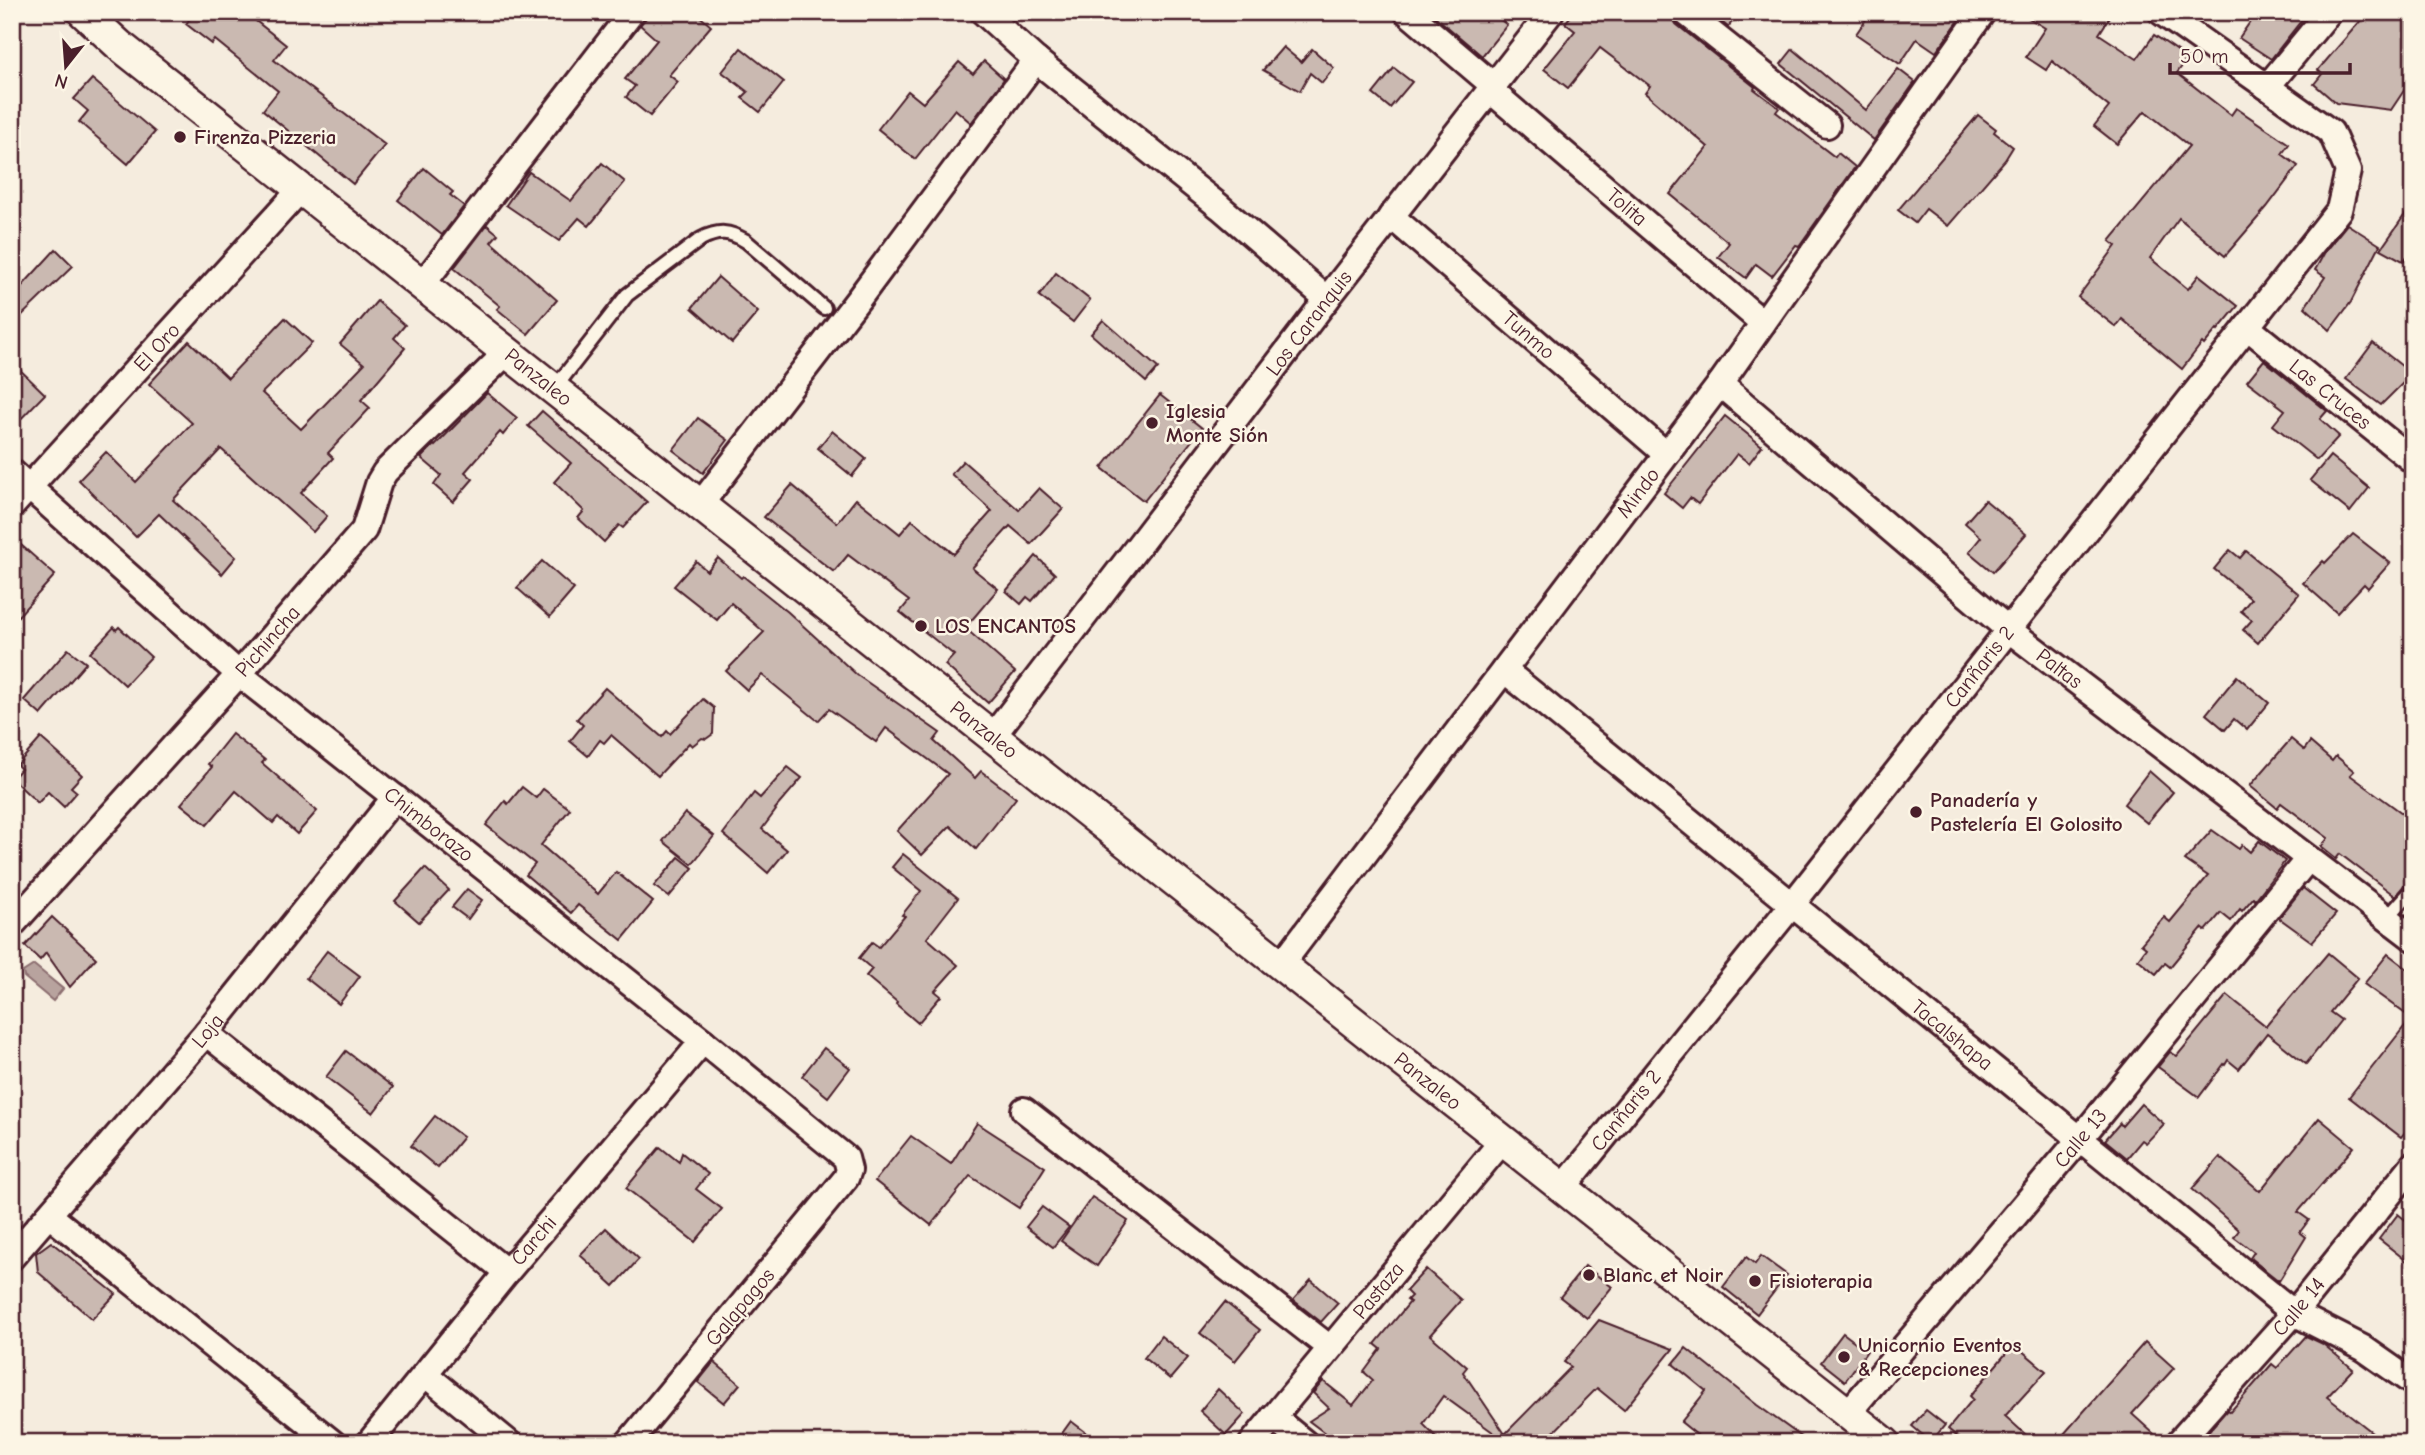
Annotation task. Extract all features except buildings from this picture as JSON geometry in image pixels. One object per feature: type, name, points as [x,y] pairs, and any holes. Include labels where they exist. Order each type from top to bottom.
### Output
[{"type":"street","name":"Panzaleo","points":[[83,12],[119,45],[1885,1443]]},
{"type":"street","points":[[422,285],[632,12]]},
{"type":"street","points":[[983,12],[1036,60],[1220,207],[1327,299]]},
{"type":"street","name":"Tolita","points":[[1407,12],[1763,323]]},
{"type":"street","name":"Los Caranquis","points":[[993,736],[1327,299],[1551,12]]},
{"type":"street","points":[[1685,12],[1827,125]]},
{"type":"street","name":"Mindo","points":[[1281,965],[1720,384],[1983,12]]},
{"type":"street","points":[[2161,12],[2267,87],[2329,12]]},
{"type":"street","points":[[700,505],[860,298],[1036,60]]},
{"type":"street","name":"Canñaris 2","points":[[1563,1188],[1791,906],[2339,210],[2348,171],[2331,132],[2267,87]]},
{"type":"street","name":"El Oro","points":[[12,506],[21,480],[302,189]]},
{"type":"street","name":"Tunmo","points":[[1391,216],[1666,454]]},
{"type":"street","name":"Las Cruces","points":[[2247,327],[2413,461]]},
{"type":"street","name":"Pichincha","points":[[12,925],[240,674],[364,530],[379,482],[385,472],[507,352]]},
{"type":"street","name":"Paltas","points":[[1720,384],[2009,630],[2413,938]]},
{"type":"street","name":"Chimborazo","points":[[21,480],[240,674],[844,1155],[849,1170]]},
{"type":"street","name":"Tacalshapa","points":[[1504,670],[2294,1313],[2363,1348],[2413,1382]]},
{"type":"street","name":"Loja","points":[[12,1257],[206,1033],[395,797]]},
{"type":"street","name":"Calle 13","points":[[1848,1413],[2079,1140],[2308,859]]},
{"type":"street","points":[[206,1033],[507,1272]]},
{"type":"street","name":"Carchi","points":[[369,1443],[507,1272],[703,1041]]},
{"type":"street","points":[[1024,1110],[1330,1348]]},
{"type":"street","name":"Pastaza","points":[[1252,1443],[1503,1140]]},
{"type":"street","name":"Calle 14","points":[[2178,1443],[2294,1313],[2413,1165]]},
{"type":"street","name":"Galapagos","points":[[628,1443],[841,1185],[849,1170]]},
{"type":"street","points":[[49,1215],[332,1443]]},
{"type":"street","points":[[426,1375],[509,1443]]},
{"type":"street","points":[[1273,1417],[1305,1443]]},
{"type":"lane","points":[[554,389],[627,295],[714,232],[735,235],[747,241],[824,308]]},
{"type":"lane","points":[[2387,918],[2413,889]]},
{"type":"shaded area","points":[[34,965],[63,989],[53,1001],[24,977],[23,972]]},
{"type":"place","name":"Firenza Pizzeria","points":[[180,137]]},
{"type":"place","name":"Iglesia Monte Sión","points":[[1152,423]]},
{"type":"place","name":"LOS ENCANTOS","points":[[921,626]]},
{"type":"place","name":"Panadería y Pastelería El Golosito","points":[[1916,812]]},
{"type":"place","name":"Blanc et Noir","points":[[1589,1275]]},
{"type":"place","name":"Fisioterapia","points":[[1755,1281]]},
{"type":"place","name":"Unicornio Eventos & Recepciones","points":[[1844,1357]]}]
